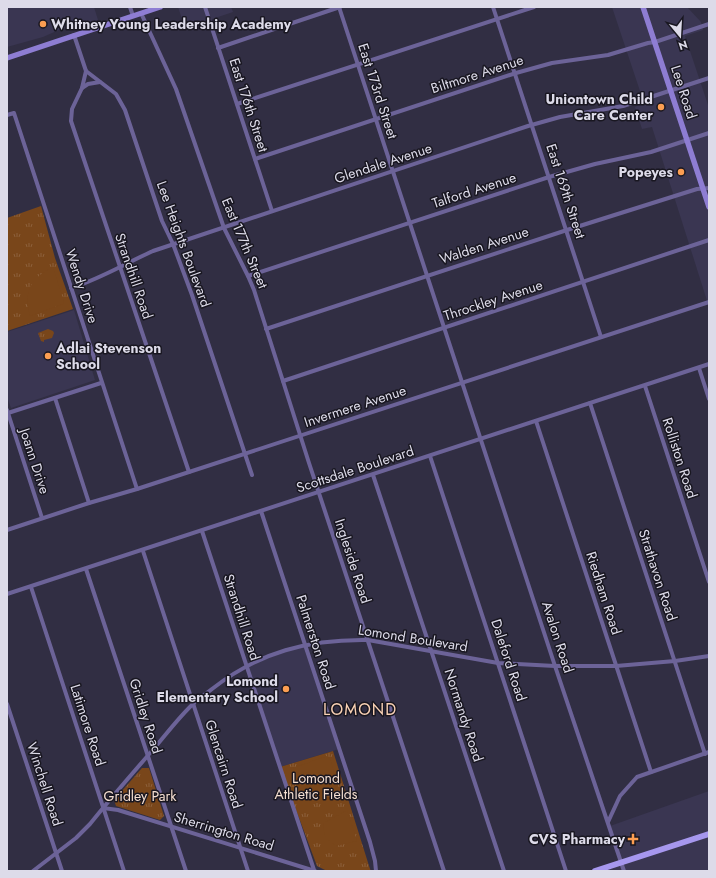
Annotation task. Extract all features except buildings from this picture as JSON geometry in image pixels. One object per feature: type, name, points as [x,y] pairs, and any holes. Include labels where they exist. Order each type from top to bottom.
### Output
[{"type":"main road","points":[[7,58],[160,7]]},
{"type":"main road","name":"Lee Road","points":[[643,7],[687,140],[706,188],[709,207]]},
{"type":"main road","points":[[595,871],[709,834]]},
{"type":"street","points":[[130,7],[133,16]]},
{"type":"street","name":"East 176th Street","points":[[205,7],[272,211]]},
{"type":"street","points":[[218,48],[339,7]]},
{"type":"street","name":"East 173rd Street","points":[[339,7],[472,409]]},
{"type":"street","name":"East 169th Street","points":[[493,7],[602,337]]},
{"type":"street","points":[[237,104],[534,7]]},
{"type":"street","name":"East 177th Street","points":[[141,13],[176,89],[224,228],[248,276],[309,463]]},
{"type":"street","name":"Biltmore Avenue","points":[[255,159],[516,73],[552,63],[608,55],[655,42],[709,24]]},
{"type":"street","points":[[74,35],[86,71]]},
{"type":"street","name":"Lee Heights Boulevard","points":[[86,71],[116,94],[126,110],[162,221],[173,244],[190,289],[252,475]]},
{"type":"street","name":"Strandhill Road","points":[[86,71],[82,88],[72,109],[71,121],[189,472]]},
{"type":"street","name":"Glendale Avenue","points":[[71,288],[90,282],[153,251],[532,125],[566,115],[623,106],[709,78]]},
{"type":"street","points":[[82,88],[88,84],[100,82]]},
{"type":"street","name":"Wendy Drive","points":[[7,115],[14,113],[101,383],[137,489]]},
{"type":"street","name":"Talford Avenue","points":[[248,276],[549,177],[595,164],[644,154],[709,133]]},
{"type":"street","name":"Walden Avenue","points":[[266,329],[567,230],[706,188]]},
{"type":"street","name":"Throckley Avenue","points":[[283,382],[709,240]]},
{"type":"street","name":"Invermere Avenue","points":[[7,530],[709,302]]},
{"type":"street","name":"Scottsdale Boulevard","points":[[7,594],[143,551],[709,364]]},
{"type":"street","points":[[699,368],[709,399]]},
{"type":"street","points":[[8,412],[101,383]]},
{"type":"street","name":"Rolliston Road","points":[[645,386],[709,582]]},
{"type":"street","points":[[55,398],[89,503]]},
{"type":"street","name":"Strathavon Road","points":[[590,403],[707,753]]},
{"type":"street","name":"Avalon Road","points":[[472,409],[555,666],[624,871]]},
{"type":"street","name":"Joann Drive","points":[[8,412],[42,518]]},
{"type":"street","name":"Riedham Road","points":[[536,422],[651,772]]},
{"type":"street","name":"Daleford Road","points":[[430,456],[566,871]]},
{"type":"street","name":"Ingleside Road","points":[[309,463],[444,871]]},
{"type":"street","name":"Normandy Road","points":[[374,475],[504,871]]},
{"type":"street","name":"Palmerston Road","points":[[262,511],[370,842],[376,871]]},
{"type":"street","name":"Strandhill Road","points":[[202,531],[314,871]]},
{"type":"street","name":"Glencairn Road","points":[[143,551],[248,871]]},
{"type":"street","name":"Gridley Road","points":[[86,569],[186,871]]},
{"type":"street","name":"Latimore Road","points":[[31,586],[124,871]]},
{"type":"street","name":"Lomond Boulevard","points":[[33,871],[81,833],[193,704],[220,682],[246,666],[277,652],[336,640],[368,640],[498,663],[555,666],[616,666],[675,661],[709,656]]},
{"type":"street","name":"Winchell Road","points":[[7,704],[62,871]]},
{"type":"street","points":[[608,822],[620,796],[637,777],[707,753]]},
{"type":"street","name":"Sherrington Road","points":[[103,808],[118,810],[314,871]]},
{"type":"shaded area","name":"Whitney Young Leadership Academy","points":[[7,7],[94,7],[98,20],[61,29],[43,37],[7,47]]},
{"type":"shaded area","points":[[178,7],[231,7],[233,12],[185,28]]},
{"type":"shaded area","points":[[612,7],[687,7],[701,22],[703,30],[685,36],[709,108],[709,307],[652,127],[642,129],[635,107],[644,103]]},
{"type":"shaded area","name":"Adlai Stevenson School","points":[[74,310],[95,380],[11,408],[7,397],[7,332]]},
{"type":"shaded area","points":[[306,645],[339,749],[280,767],[247,666]]},
{"type":"shaded area","points":[[709,791],[709,871],[600,871],[622,863],[610,826]]},
{"type":"green space","points":[[41,206],[55,258],[73,309],[7,331],[7,218]]},
{"type":"green space","points":[[53,267],[64,302],[63,304],[30,316],[28,307],[28,292],[34,281],[39,276]]},
{"type":"green space","points":[[48,329],[54,333],[52,338],[44,340],[44,342],[41,341],[38,333]]},
{"type":"green space","name":"Lomond Athletic Fields","points":[[333,751],[371,871],[327,871],[317,866],[280,767]]},
{"type":"green space","points":[[327,756],[330,758],[338,786],[305,797],[296,781],[293,768]]},
{"type":"green space","name":"Gridley Park","points":[[142,768],[149,768],[164,816],[160,820],[116,806],[114,800]]},
{"type":"green space","points":[[347,810],[357,841],[336,846],[329,841],[326,836],[324,831],[324,823]]},
{"type":"place","name":"Whitney Young Leadership Academy","points":[[43,24]]},
{"type":"place","name":"Uniontown Child Care Center","points":[[661,107]]},
{"type":"place","name":"Popeyes","points":[[681,172]]},
{"type":"place","name":"Adlai Stevenson School","points":[[48,356]]},
{"type":"place","name":"Lomond Elementary School","points":[[286,689]]},
{"type":"place","name":"CVS Pharmacy","points":[[633,839]]},
{"type":"district","name":"LOMOND","points":[[360,709]]}]
